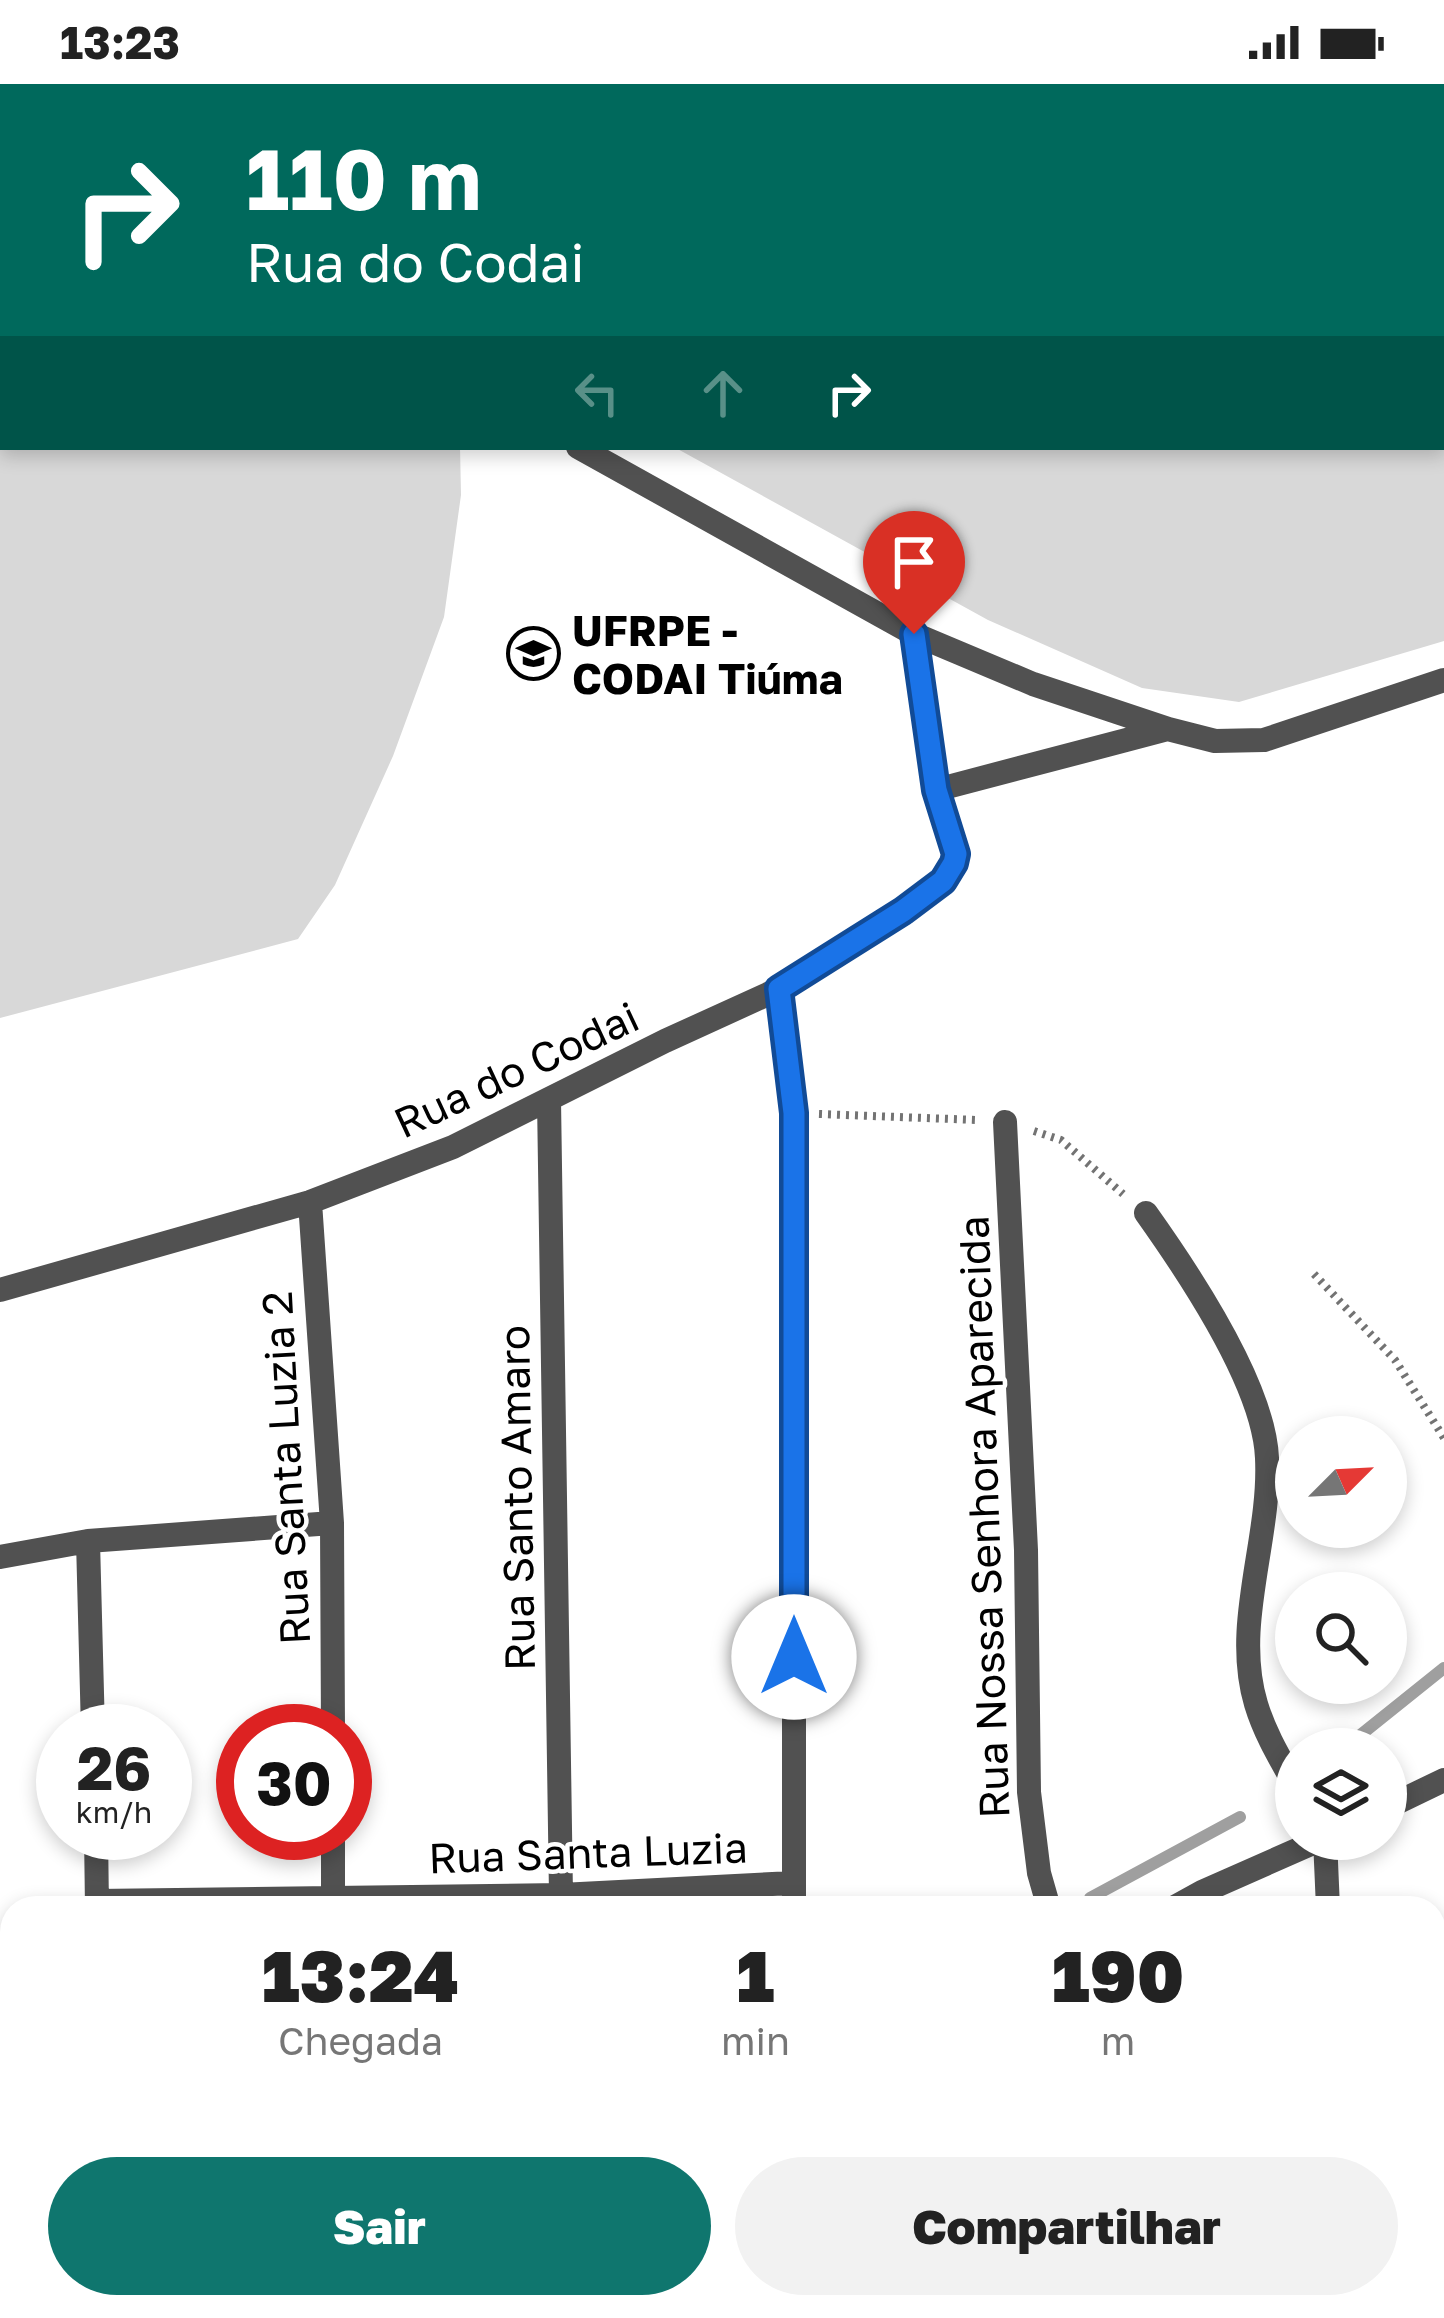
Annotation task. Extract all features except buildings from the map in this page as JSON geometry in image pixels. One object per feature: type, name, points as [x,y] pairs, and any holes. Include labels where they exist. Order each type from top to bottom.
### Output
[{"type":"street","points":[[583,450],[914,634],[1033,684],[1215,742],[1264,740],[1444,680]]},
{"type":"street","name":"Rua do Codai","points":[[0,1290],[310,1202],[453,1147],[779,989],[903,911],[949,873],[956,854],[936,790],[914,634]]},
{"type":"street","points":[[936,790],[1168,729]]},
{"type":"street","points":[[779,989],[794,1113],[794,1896]]},
{"type":"street","name":"Rua Santo Amaro","points":[[549,1100],[560,1895]]},
{"type":"street","name":"Rua Nossa Senhora Aparecida","points":[[1005,1122],[1026,1550],[1029,1792],[1046,1896]]},
{"type":"street","name":"Rua Santa Luzia 2","points":[[310,1202],[332,1522],[333,1704]]},
{"type":"street","points":[[1145,1214],[1179,1259],[1259,1411],[1268,1456],[1264,1533],[1248,1631],[1255,1701],[1275,1749]]},
{"type":"street","points":[[0,1557],[88,1541],[332,1522]]},
{"type":"street","points":[[88,1541],[92,1704]]},
{"type":"street","points":[[1407,1798],[1444,1780]]},
{"type":"street","points":[[96,1860],[97,1896]]},
{"type":"street","points":[[333,1860],[333,1896]]},
{"type":"street","points":[[1195,1896],[1275,1860]]},
{"type":"street","points":[[1325,1860],[1327,1896]]},
{"type":"street","name":"Rua Santa Luzia","points":[[515,1896],[794,1896]]},
{"type":"path","points":[[1314,1274],[1395,1360],[1444,1438]]},
{"type":"shaded area","points":[[0,450],[460,450],[461,495],[444,617],[393,756],[335,885],[298,939],[0,1018]]},
{"type":"shaded area","points":[[679,450],[1444,450],[1444,641],[1239,702],[1142,688],[988,620]]},
{"type":"waterway","points":[[1369,1728],[1444,1668]]},
{"type":"waterway","points":[[1094,1896],[1240,1817]]},
{"type":"place","name":"UFRPE - CODAI Tiúma","points":[[533,654]]},
{"type":"route","points":[[794,1657],[794,1113],[779,989],[903,911],[943,881],[954,863],[956,854],[936,790],[914,634]]}]
